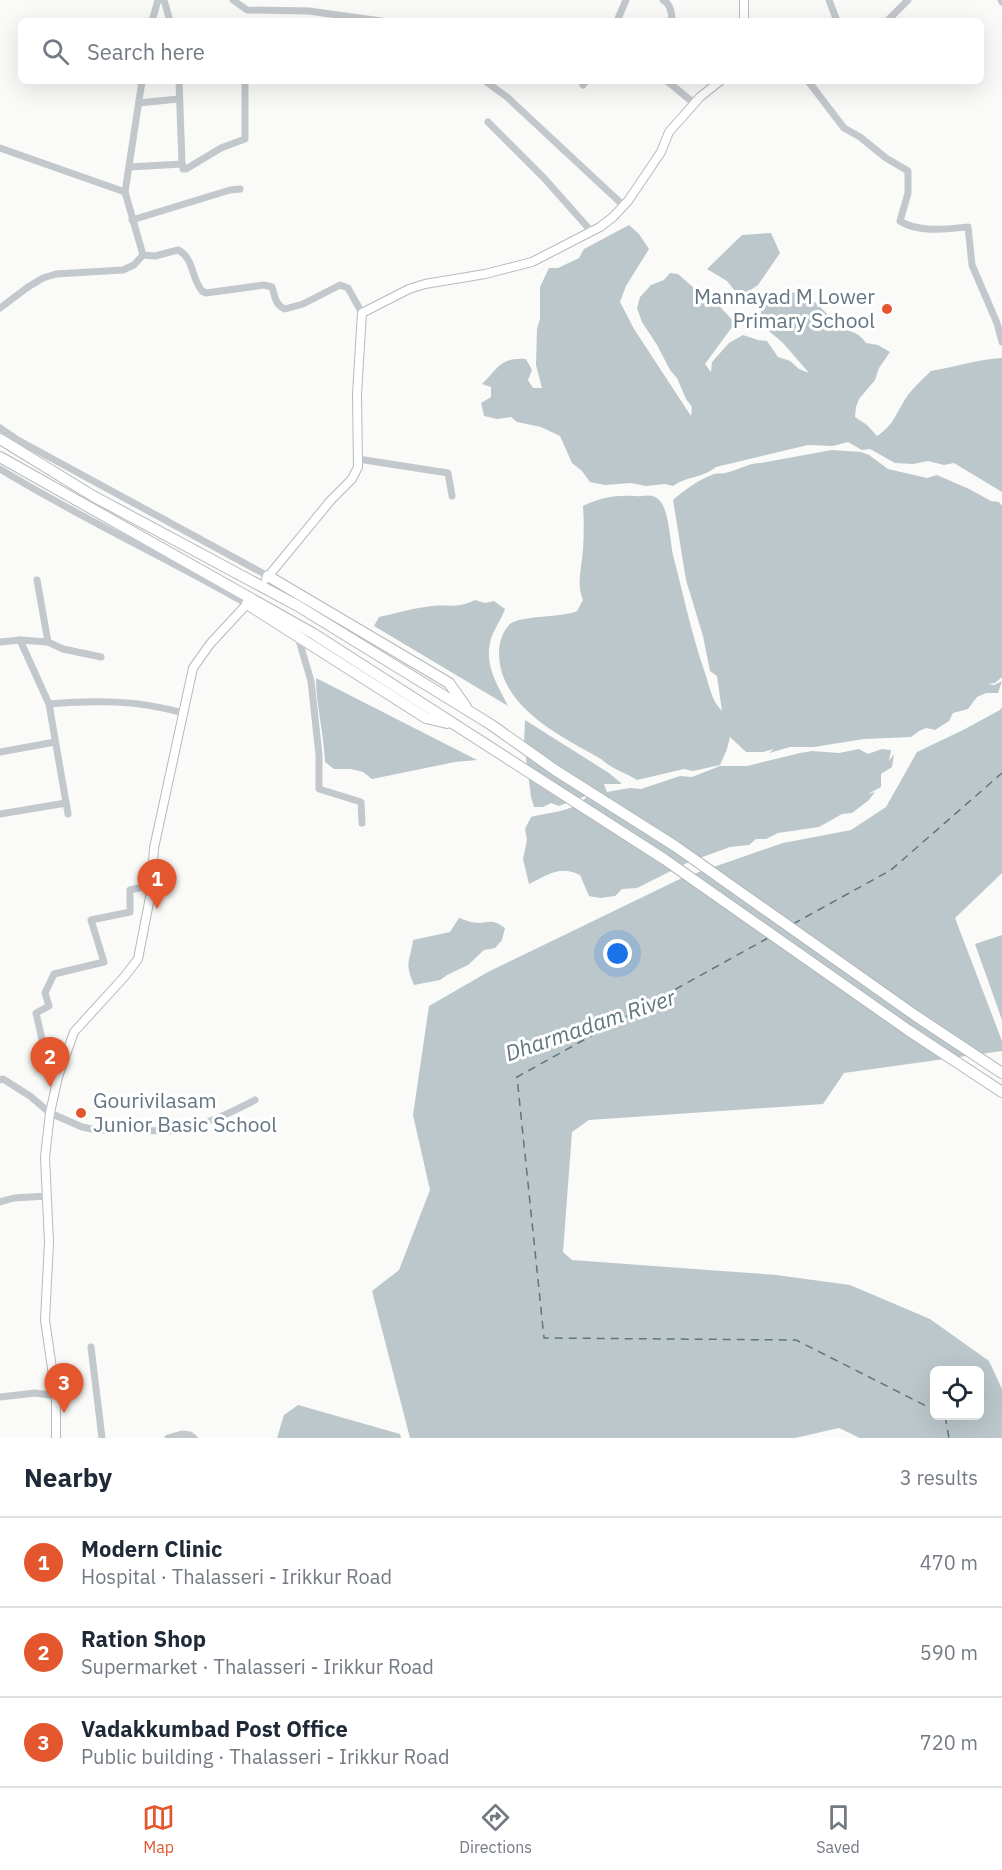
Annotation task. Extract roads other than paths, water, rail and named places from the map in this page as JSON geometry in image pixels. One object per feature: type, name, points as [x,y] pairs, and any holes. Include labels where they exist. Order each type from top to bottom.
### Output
[{"type":"highway","points":[[0,439],[93,495],[298,606],[490,724],[555,770],[675,846],[916,1016],[1002,1072]]},
{"type":"highway","points":[[0,457],[287,618],[456,725],[664,859],[908,1030],[1002,1092]]},
{"type":"highway","points":[[267,578],[449,682],[468,711]]},
{"type":"highway","points":[[247,604],[426,718],[456,725]]},
{"type":"main road","points":[[744,0],[744,18]]},
{"type":"main road","points":[[267,578],[331,500],[352,479],[358,467],[358,384],[363,334],[362,313],[409,289],[425,284],[485,274],[532,262],[614,217],[661,152],[669,132],[694,104],[717,84]]},
{"type":"main road","points":[[56,1438],[56,1396],[45,1320],[49,1242],[45,1157],[50,1113],[58,1077],[74,1032],[126,976],[138,959],[151,885],[153,848],[193,668],[210,644],[247,604]]},
{"type":"street","points":[[153,18],[158,0]]},
{"type":"street","points":[[164,0],[169,18]]},
{"type":"street","points":[[233,0],[246,10],[309,11],[359,18]]},
{"type":"street","points":[[618,18],[626,0]]},
{"type":"street","points":[[663,0],[667,2],[672,18]]},
{"type":"street","points":[[829,0],[836,18]]},
{"type":"street","points":[[890,18],[908,0]]},
{"type":"street","points":[[142,84],[125,192],[143,255]]},
{"type":"street","points":[[179,84],[183,169],[221,148],[245,139],[245,84]]},
{"type":"street","points":[[489,84],[507,97],[624,206]]},
{"type":"street","points":[[671,84],[694,104]]},
{"type":"street","points":[[810,84],[844,128],[908,171],[908,193],[900,221],[916,227],[934,229],[968,227],[972,265],[997,323],[1002,342]]},
{"type":"street","points":[[139,103],[178,99]]},
{"type":"street","points":[[488,122],[544,178],[591,231]]},
{"type":"street","points":[[0,141],[0,150],[125,192]]},
{"type":"street","points":[[130,167],[182,164]]},
{"type":"street","points":[[132,220],[240,189]]},
{"type":"street","points":[[143,255],[155,256],[178,250],[188,259],[202,291],[206,293],[264,285],[272,287],[279,307],[285,309],[303,304],[340,285],[348,288],[362,313]]},
{"type":"street","points":[[0,308],[43,278],[56,274],[123,270],[134,265],[143,255]]},
{"type":"street","points":[[0,428],[267,578]]},
{"type":"street","points":[[358,459],[448,473],[452,496]]},
{"type":"street","points":[[0,469],[127,541],[194,574],[247,604]]},
{"type":"street","points":[[38,580],[48,642]]},
{"type":"street","points":[[298,638],[311,681],[319,755],[319,789],[361,802],[362,823]]},
{"type":"street","points":[[20,640],[49,704],[68,814]]},
{"type":"street","points":[[0,642],[20,640],[48,642],[63,649],[101,657]]},
{"type":"street","points":[[49,704],[110,700],[164,707],[183,713]]},
{"type":"street","points":[[0,752],[55,742]]},
{"type":"street","points":[[0,814],[66,803]]},
{"type":"street","points":[[58,1077],[42,1039],[36,1013],[50,1006],[45,993],[54,974],[104,962],[91,920],[130,912],[130,890],[151,885]]},
{"type":"street","points":[[1,1077],[30,1096],[50,1113],[82,1127],[96,1130],[177,1131],[224,1115],[255,1100]]},
{"type":"street","points":[[0,1202],[14,1198],[48,1196]]},
{"type":"street","points":[[91,1347],[102,1438]]},
{"type":"street","points":[[0,1397],[35,1393],[56,1396]]},
{"type":"street","points":[[168,1438],[182,1434],[194,1438]]},
{"type":"water","points":[[629,225],[639,234],[649,249],[626,286],[620,302],[634,329],[691,416],[692,407],[677,378],[642,322],[637,308],[640,297],[651,285],[664,280],[670,273],[678,274],[702,295],[713,299],[735,323],[705,364],[711,372],[712,362],[729,343],[743,335],[767,341],[778,357],[790,361],[799,369],[809,373],[783,343],[763,326],[761,312],[771,299],[798,291],[816,303],[841,329],[855,333],[866,343],[878,345],[890,352],[879,368],[875,380],[859,399],[856,407],[855,417],[877,436],[889,425],[909,394],[931,371],[975,361],[1002,358],[1002,492],[954,463],[944,465],[928,461],[913,464],[895,463],[870,449],[862,450],[848,442],[833,446],[808,445],[716,467],[673,486],[665,484],[646,486],[631,483],[605,485],[590,482],[572,463],[560,436],[541,427],[517,422],[511,417],[497,419],[484,416],[481,403],[491,397],[491,387],[482,384],[505,362],[526,359],[532,370],[528,380],[533,388],[542,388],[536,365],[537,329],[540,319],[540,287],[549,268],[558,268],[579,258],[584,249]]},
{"type":"water","points":[[771,233],[780,253],[758,285],[740,297],[727,281],[707,269],[742,235]]},
{"type":"water","points":[[832,450],[861,452],[888,469],[927,478],[937,475],[991,501],[999,502],[1002,506],[1002,677],[995,683],[988,684],[994,685],[1002,681],[998,693],[986,693],[977,697],[968,709],[953,713],[949,721],[935,730],[926,728],[911,737],[864,739],[814,747],[790,747],[769,753],[774,749],[763,752],[746,752],[730,737],[720,765],[693,771],[684,769],[637,780],[551,730],[535,718],[510,690],[502,673],[499,650],[502,638],[510,624],[515,621],[577,611],[583,600],[580,581],[584,527],[583,506],[609,497],[650,496],[658,499],[665,509],[673,555],[695,641],[711,692],[722,711],[717,676],[710,671],[703,636],[686,580],[673,500],[692,485],[714,474],[727,473],[752,464]]},
{"type":"water","points":[[475,600],[485,603],[494,601],[505,609],[490,643],[489,660],[493,676],[508,706],[374,626],[379,617],[412,609],[458,605]]},
{"type":"water","points":[[316,678],[477,760],[455,762],[372,779],[363,772],[334,769],[325,762]]},
{"type":"water","name":"Dharmadam River","points":[[1002,707],[1002,873],[955,918],[1002,1041],[1002,1051],[844,1073],[823,1104],[589,1120],[572,1132],[563,1252],[572,1260],[776,1275],[850,1285],[930,1319],[989,1361],[1002,1389],[1002,1438],[860,1438],[839,1428],[795,1438],[410,1438],[372,1291],[399,1270],[430,1190],[413,1115],[429,1006],[488,972],[682,878],[783,843],[851,830],[886,807],[917,752],[963,730]]},
{"type":"water","points":[[525,720],[609,773],[622,784],[604,784],[607,792],[630,788],[641,789],[680,776],[692,777],[720,766],[747,766],[812,751],[839,753],[859,749],[868,754],[882,749],[891,750],[889,761],[894,754],[892,767],[881,774],[881,787],[868,794],[875,792],[869,800],[852,813],[842,814],[819,827],[778,833],[766,839],[756,839],[749,845],[730,847],[689,862],[637,888],[622,889],[615,896],[600,898],[589,896],[580,875],[573,872],[554,872],[529,884],[523,859],[527,840],[525,829],[531,817],[570,808],[583,801],[588,795],[559,806],[551,803],[543,807],[534,807],[524,743]]},
{"type":"water","points":[[459,918],[476,923],[497,923],[505,928],[502,940],[495,948],[484,950],[468,965],[440,980],[414,985],[408,966],[413,940],[450,932]]},
{"type":"water","points":[[1002,935],[1002,1020],[975,944]]},
{"type":"water","points":[[298,1405],[400,1434],[401,1438],[277,1438],[284,1415]]},
{"type":"place","name":"Mannayad M Lower Primary School","points":[[887,309]]},
{"type":"place","name":"Modern Clinic","points":[[157,909]]},
{"type":"place","name":"Ration Shop","points":[[50,1087]]},
{"type":"place","name":"Gourivilasam Junior Basic School","points":[[81,1113]]},
{"type":"place","name":"Vadakkumbad Post Office","points":[[64,1413]]}]
